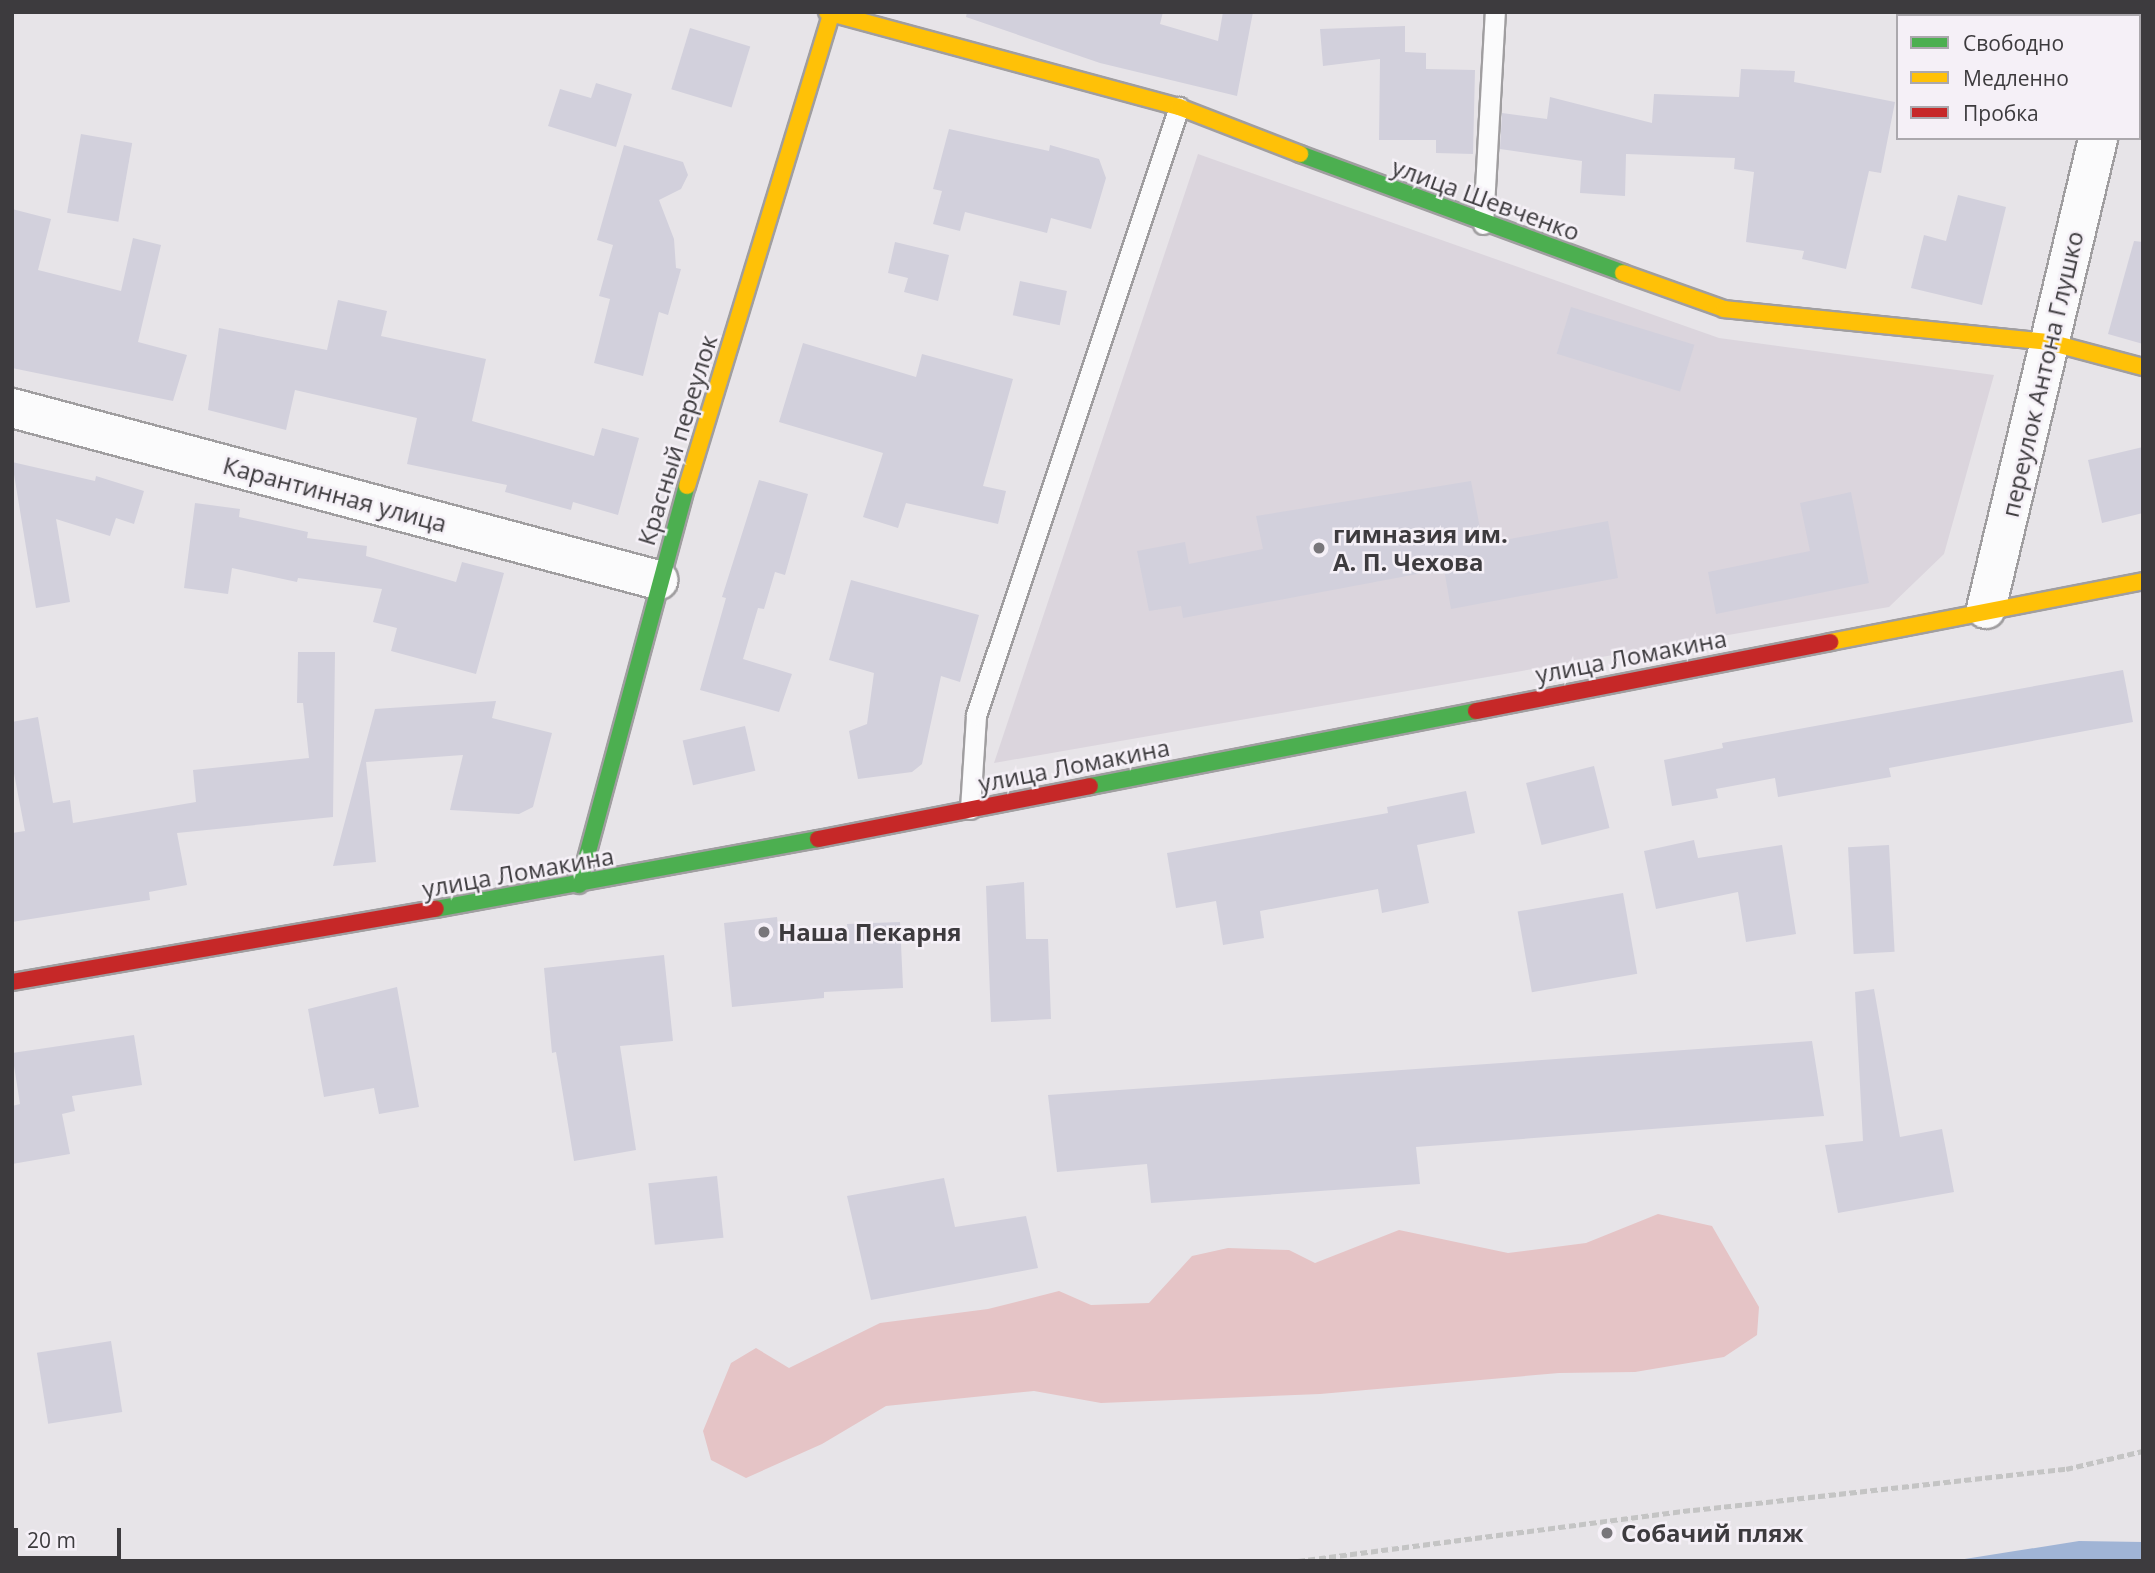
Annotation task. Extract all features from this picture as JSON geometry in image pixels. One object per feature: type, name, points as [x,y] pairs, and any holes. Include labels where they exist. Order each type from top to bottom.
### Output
[{"type":"street","name":"улица Шевченко","points":[[830,13],[1179,107],[1483,224],[1724,309],[2049,342],[2143,367]]},
{"type":"street","name":"Красный переулок","points":[[579,886],[658,580],[830,13]]},
{"type":"street","name":"переулок Антона Глушко","points":[[1986,609],[2098,140]]},
{"type":"street","name":"Карантинная улица","points":[[12,408],[658,580]]},
{"type":"street","name":"улица Ломакина","points":[[12,982],[579,886],[2143,580]]},
{"type":"lane","points":[[1483,224],[1495,12]]},
{"type":"lane","points":[[970,808],[976,715],[1179,107]]},
{"type":"path","points":[[1298,1561],[1693,1510],[2066,1469],[2143,1451]]},
{"type":"shaded area","points":[[1198,154],[1719,338],[1994,375],[1944,554],[1889,607],[994,763]]},
{"type":"shaded area","points":[[1658,1214],[1712,1226],[1759,1307],[1757,1335],[1724,1357],[1635,1372],[1559,1373],[1320,1394],[1101,1403],[1034,1391],[886,1406],[822,1444],[746,1478],[711,1460],[703,1431],[731,1363],[756,1348],[789,1368],[880,1323],[988,1309],[1059,1291],[1091,1305],[1149,1303],[1192,1256],[1228,1248],[1289,1250],[1315,1263],[1399,1230],[1508,1253],[1586,1243]]},
{"type":"water","points":[[2079,1541],[2143,1542],[2143,1561],[1952,1561]]},
{"type":"building","points":[[967,12],[1163,12],[1160,24],[1218,41],[1223,12],[1253,12],[1237,96],[1100,63],[966,17]]},
{"type":"building","points":[[1405,26],[1405,52],[1426,53],[1426,69],[1475,70],[1473,154],[1436,153],[1436,140],[1379,140],[1380,59],[1323,66],[1320,29]]},
{"type":"building","points":[[690,28],[750,46],[732,108],[671,89]]},
{"type":"building","points":[[1741,69],[1795,71],[1794,82],[1895,102],[1881,173],[1869,171],[1846,269],[1802,259],[1804,251],[1746,242],[1754,172],[1734,169],[1735,158],[1626,154],[1625,196],[1580,193],[1582,161],[1500,149],[1502,113],[1547,119],[1550,97],[1652,123],[1654,94],[1739,97]]},
{"type":"building","points":[[596,83],[632,94],[616,147],[548,126],[560,89],[591,98]]},
{"type":"building","points":[[949,129],[1049,151],[1050,145],[1099,159],[1106,178],[1091,229],[1051,218],[1047,233],[965,212],[960,231],[933,224],[942,191],[933,189]]},
{"type":"building","points":[[81,134],[132,143],[118,222],[67,213]]},
{"type":"building","points":[[624,145],[683,162],[688,175],[681,189],[659,200],[674,239],[676,268],[681,269],[668,315],[659,312],[643,376],[594,363],[610,299],[599,296],[613,245],[597,240]]},
{"type":"building","points":[[1958,195],[2006,207],[1982,305],[1911,288],[1924,235],[1946,241]]},
{"type":"building","points":[[12,209],[51,219],[38,270],[121,291],[133,238],[161,245],[138,342],[187,355],[173,401],[12,368]]},
{"type":"building","points":[[2134,241],[2143,242],[2143,344],[2108,334]]},
{"type":"building","points":[[895,242],[949,255],[938,301],[904,292],[908,278],[888,273]]},
{"type":"building","points":[[1020,281],[1067,291],[1060,325],[1013,315]]},
{"type":"building","points":[[338,300],[387,311],[381,336],[486,359],[472,421],[594,456],[602,428],[639,438],[618,515],[573,502],[571,510],[505,492],[507,485],[407,464],[417,418],[295,390],[286,430],[208,410],[219,328],[327,350]]},
{"type":"building","points":[[1571,307],[1694,345],[1680,392],[1557,354]]},
{"type":"building","points":[[803,343],[916,377],[922,354],[1013,379],[983,486],[1006,491],[998,524],[906,503],[898,528],[863,517],[883,453],[779,422]]},
{"type":"building","points":[[2143,447],[2143,513],[2102,523],[2088,460]]},
{"type":"building","points":[[12,462],[95,481],[96,476],[144,491],[134,524],[116,518],[110,536],[56,519],[70,602],[36,608]]},
{"type":"building","points":[[759,480],[808,494],[785,575],[775,572],[764,609],[758,608],[743,659],[792,674],[779,712],[700,690],[726,598],[722,597]]},
{"type":"building","points":[[1471,481],[1483,544],[1608,521],[1618,578],[1451,609],[1444,569],[1183,618],[1181,606],[1149,611],[1137,551],[1185,542],[1189,564],[1263,549],[1256,516]]},
{"type":"building","points":[[1851,492],[1869,583],[1716,614],[1708,572],[1810,551],[1800,503]]},
{"type":"building","points":[[195,503],[240,509],[239,517],[308,532],[307,538],[367,546],[366,556],[456,582],[462,562],[504,573],[476,674],[391,651],[397,628],[373,622],[382,589],[298,578],[297,582],[232,568],[228,594],[184,588]]},
{"type":"building","points":[[851,580],[979,615],[960,682],[941,676],[922,764],[912,772],[858,779],[849,731],[867,724],[874,673],[829,660]]},
{"type":"building","points":[[298,652],[335,652],[333,817],[177,833],[187,885],[149,892],[150,900],[12,922],[12,833],[25,831],[12,763],[12,722],[38,717],[53,803],[70,800],[73,823],[196,802],[193,770],[309,758],[303,703],[297,703]]},
{"type":"building","points":[[2123,670],[2133,722],[1889,768],[1891,777],[1778,797],[1775,778],[1716,789],[1718,798],[1672,806],[1664,760],[1723,748],[1722,743]]},
{"type":"building","points":[[496,701],[492,718],[552,733],[533,807],[519,814],[450,810],[463,755],[366,762],[376,862],[333,866],[375,709]]},
{"type":"building","points":[[745,726],[755,771],[693,785],[683,740]]},
{"type":"building","points":[[1594,766],[1609,828],[1542,845],[1526,783]]},
{"type":"building","points":[[1466,791],[1475,833],[1417,845],[1429,903],[1382,913],[1378,889],[1260,911],[1264,938],[1223,945],[1216,901],[1176,908],[1167,853],[1388,813],[1387,807]]},
{"type":"building","points":[[1694,840],[1698,858],[1782,845],[1796,934],[1746,942],[1738,892],[1656,909],[1644,851]]},
{"type":"building","points":[[1889,845],[1895,952],[1854,954],[1848,847]]},
{"type":"building","points":[[1024,882],[1026,939],[1048,939],[1051,1019],[991,1022],[986,886]]},
{"type":"building","points":[[1623,893],[1637,974],[1532,992],[1518,912]]},
{"type":"building","points":[[777,917],[779,934],[848,931],[847,924],[900,922],[903,988],[824,992],[824,998],[732,1007],[724,923]]},
{"type":"building","points":[[664,955],[673,1041],[620,1046],[636,1150],[574,1161],[556,1052],[552,1053],[544,968]]},
{"type":"building","points":[[397,987],[419,1107],[379,1114],[374,1088],[324,1097],[308,1009]]},
{"type":"building","points":[[1874,989],[1900,1137],[1942,1129],[1954,1192],[1838,1213],[1825,1145],[1863,1141],[1855,992]]},
{"type":"building","points":[[134,1035],[142,1085],[72,1096],[75,1111],[62,1114],[70,1154],[12,1164],[12,1106],[20,1104],[12,1053]]},
{"type":"building","points":[[1812,1041],[1824,1116],[1416,1147],[1420,1184],[1151,1203],[1147,1164],[1057,1172],[1048,1095]]},
{"type":"building","points":[[717,1176],[723,1238],[655,1245],[648,1183]]},
{"type":"building","points":[[944,1178],[955,1227],[1026,1216],[1038,1268],[871,1300],[847,1196]]},
{"type":"building","points":[[111,1341],[122,1412],[48,1424],[37,1353]]},
{"type":"traffic: fast","points":[[1300,154],[1623,273]]},
{"type":"traffic: fast","points":[[579,885],[687,486]]},
{"type":"traffic: fast","points":[[1090,786],[1476,711]]},
{"type":"traffic: fast","points":[[436,909],[818,839]]},
{"type":"traffic: slow","points":[[827,12],[1179,107],[1300,154]]},
{"type":"traffic: slow","points":[[687,486],[832,12]]},
{"type":"traffic: slow","points":[[1623,273],[1724,309],[2049,342],[2143,367]]},
{"type":"traffic: slow","points":[[1830,642],[2143,581]]},
{"type":"traffic: jam","points":[[1476,711],[1830,642]]},
{"type":"traffic: jam","points":[[818,839],[1090,786]]},
{"type":"traffic: jam","points":[[12,982],[436,909]]},
{"type":"place","name":"гимназия им. А. П. Чехова","points":[[1319,548]]},
{"type":"place","name":"Наша Пекарня","points":[[764,932]]},
{"type":"place","name":"Собачий пляж","points":[[1607,1533]]}]
